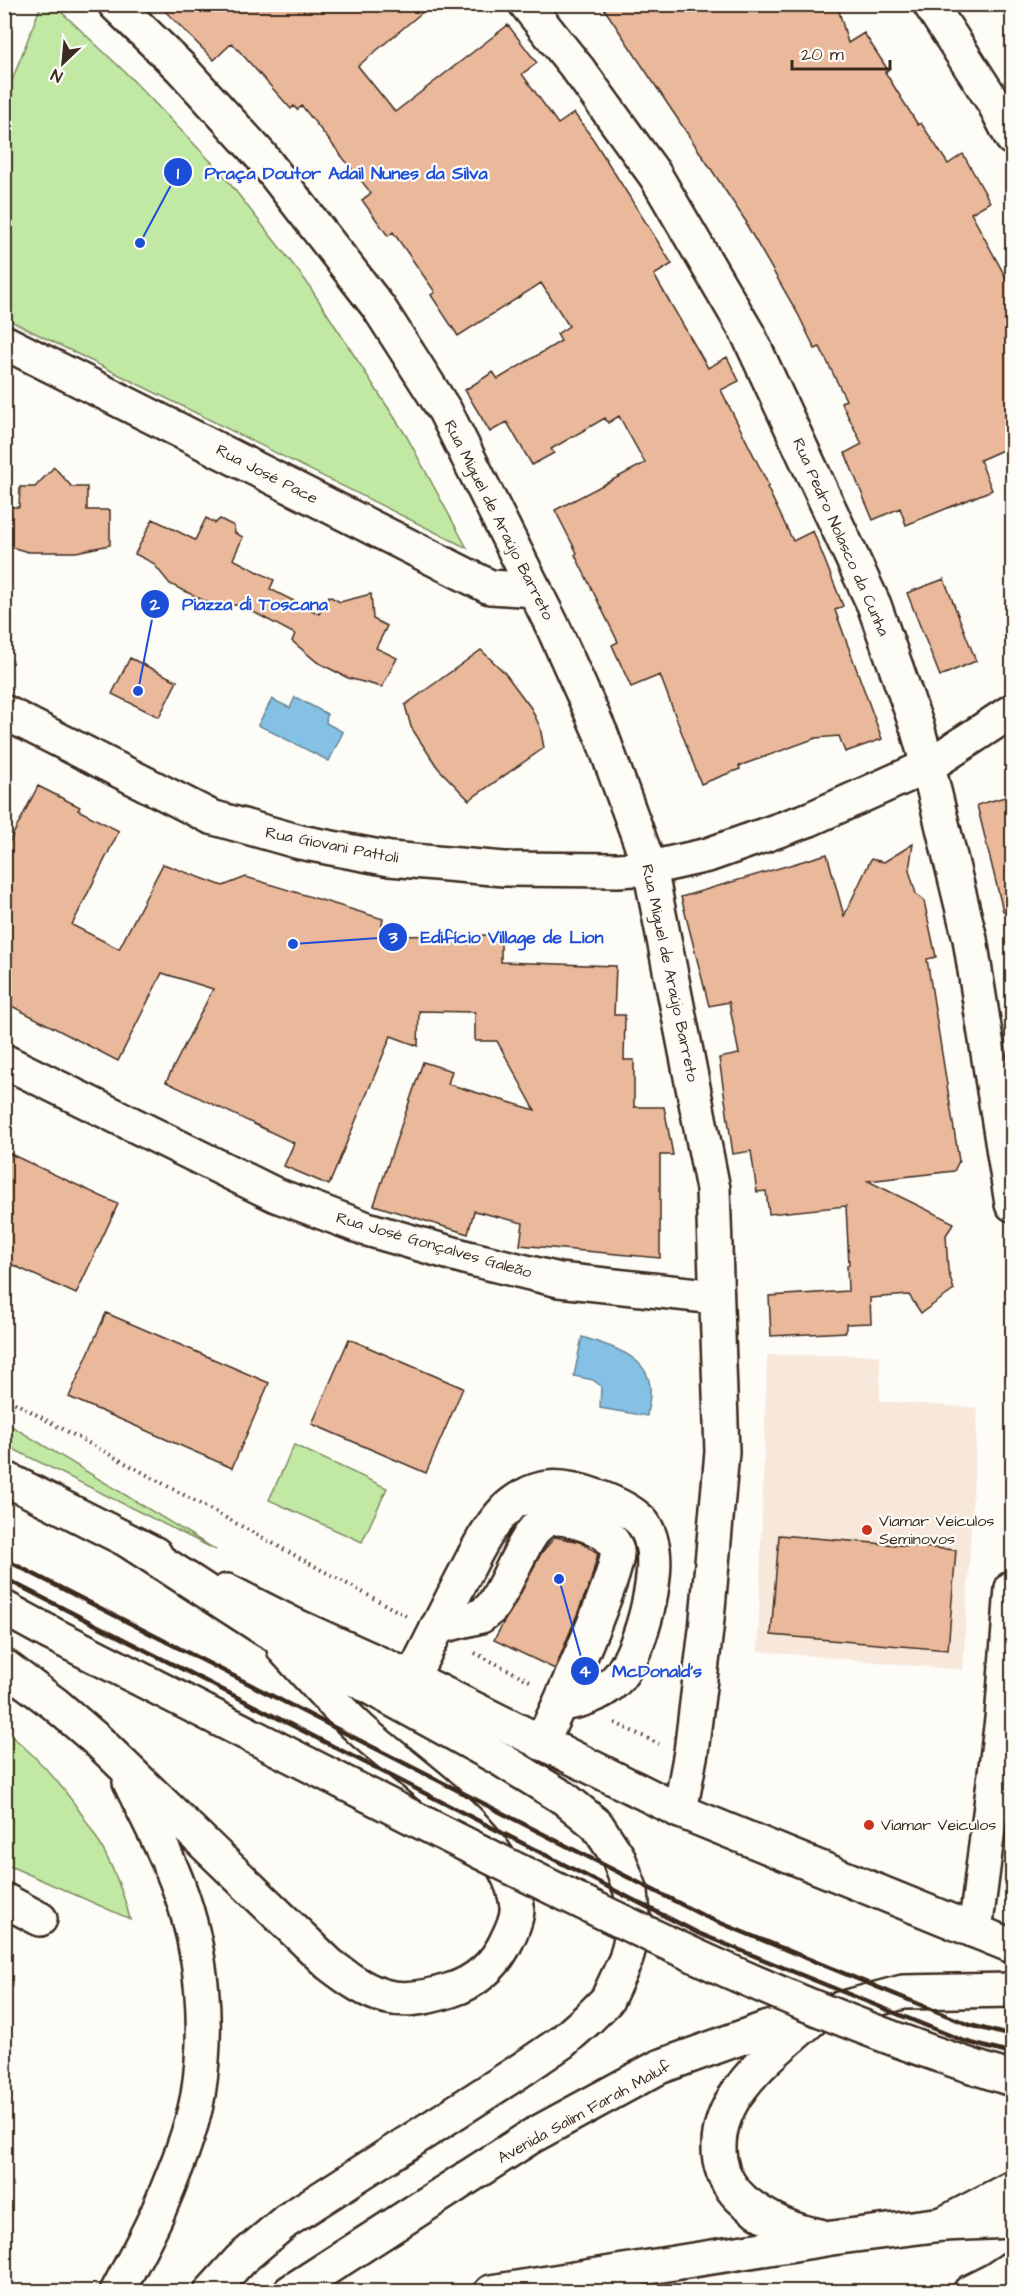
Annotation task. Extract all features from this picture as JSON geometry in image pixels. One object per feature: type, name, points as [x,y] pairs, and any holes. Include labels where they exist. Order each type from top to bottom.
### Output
[{"type":"main road","name":"Rua Miguel de Araújo Barreto","points":[[115,4],[180,68],[261,156],[379,308],[445,411],[535,590],[601,734],[650,868],[713,1189],[723,1452],[706,1630],[680,1811]]},
{"type":"main road","name":"Rua Pedro Nolasco da Cunha","points":[[526,4],[578,69],[654,175],[748,334],[874,604],[917,727],[970,939],[1012,1204]]},
{"type":"main road","points":[[930,4],[994,103],[1012,138]]},
{"type":"main road","name":"Rua José Pace","points":[[4,342],[490,587],[535,590]]},
{"type":"main road","name":"Rua Giovani Pattoli","points":[[4,712],[211,817],[300,842],[390,859],[504,869],[618,870],[650,868],[708,855],[810,819],[928,766],[1012,711]]},
{"type":"main road","name":"Rua José Gonçalves Galeão","points":[[4,1061],[276,1195],[367,1229],[468,1258],[559,1280],[716,1297]]},
{"type":"main road","points":[[4,1478],[292,1624],[412,1678],[680,1811],[1012,1946]]},
{"type":"main road","points":[[412,1678],[484,1536],[505,1511],[523,1496],[547,1488],[573,1490],[606,1501],[642,1521],[652,1542],[654,1569],[648,1607],[634,1652],[620,1675],[606,1689],[566,1702]]},
{"type":"main road","points":[[436,1630],[481,1616],[491,1608],[534,1531],[546,1520],[565,1519],[597,1530],[614,1543],[618,1555],[566,1702],[541,1743]]},
{"type":"main road","points":[[130,1542],[266,1630],[497,1757],[564,1798],[597,1825],[618,1857],[631,1891],[634,1927],[626,1959],[606,2000],[588,2019],[562,2042],[515,2074],[286,2222],[240,2260],[211,2292]]},
{"type":"main road","points":[[975,1931],[1001,1772],[1012,1588]]},
{"type":"main road","points":[[4,1608],[610,1918],[756,1985],[941,2057],[1012,2079]]},
{"type":"main road","points":[[4,1666],[55,1704],[262,1897],[329,1964],[357,1985],[377,1996],[405,2000],[436,1995],[459,1987],[490,1967],[502,1951],[515,1920],[517,1906],[501,1861],[470,1823],[359,1728],[266,1630]]},
{"type":"main road","points":[[117,2292],[160,2209],[183,2147],[197,2096],[203,2042],[202,1989],[193,1935],[178,1885],[121,1764]]},
{"type":"main road","points":[[4,1900],[40,1919]]},
{"type":"main road","name":"Avenida Salim Farah Maluf","points":[[290,2292],[532,2136],[659,2067],[765,2029],[903,1992],[1012,1990]]},
{"type":"main road","points":[[817,2015],[755,2070],[738,2092],[724,2118],[717,2144],[722,2172],[736,2194],[760,2214],[797,2230],[832,2238]]},
{"type":"main road","points":[[943,2224],[1012,2188]]},
{"type":"main road","points":[[491,2292],[525,2284],[645,2268],[832,2238],[943,2224],[1012,2221]]},
{"type":"main road","points":[[970,2292],[1012,2268]]},
{"type":"path","points":[[4,1396],[566,1702],[689,1759]]},
{"type":"shaded area","name":"Viamar Veículos Seminovos","points":[[767,1355],[880,1355],[880,1401],[978,1408],[963,1670],[758,1651]]},
{"type":"green space","points":[[41,5],[54,5],[126,73],[220,171],[306,281],[407,437],[467,548],[5,318],[5,99]]},
{"type":"green space","points":[[5,1422],[216,1550],[5,1445]]},
{"type":"green space","points":[[294,1445],[387,1488],[362,1542],[269,1500]]},
{"type":"green space","points":[[4,1730],[45,1768],[82,1815],[111,1866],[130,1919],[5,1864]]},
{"type":"water","points":[[295,697],[327,714],[326,723],[343,732],[329,761],[258,725],[272,699],[290,708]]},
{"type":"water","points":[[582,1337],[625,1353],[642,1367],[648,1376],[650,1387],[647,1416],[600,1408],[601,1386],[593,1380],[574,1376]]},
{"type":"building","points":[[158,4],[432,4],[358,66],[395,112],[508,25],[537,63],[522,74],[558,124],[574,113],[672,264],[654,275],[708,368],[727,357],[739,381],[721,390],[769,486],[767,487],[793,541],[813,531],[843,606],[835,610],[882,739],[845,752],[839,736],[816,738],[739,766],[740,769],[701,784],[660,675],[631,687],[612,645],[618,642],[555,510],[645,463],[619,416],[608,423],[605,418],[551,449],[554,453],[532,465],[507,422],[490,432],[465,390],[493,372],[498,379],[561,341],[557,334],[569,326],[541,283],[458,336],[431,295],[435,292],[393,232],[388,236],[362,200],[371,193],[302,106],[297,110],[294,106],[291,109],[232,43],[214,60]]},
{"type":"building","points":[[601,4],[837,4],[848,43],[864,33],[888,70],[885,72],[918,125],[921,123],[948,164],[963,154],[990,202],[971,213],[1012,289],[1012,446],[980,460],[992,490],[906,525],[900,508],[873,520],[845,453],[862,444],[841,402],[846,400],[820,347],[815,349],[747,223]]},
{"type":"building","points":[[54,467],[72,487],[87,487],[87,510],[110,510],[110,545],[76,552],[28,552],[4,545],[4,507],[19,507],[20,487],[35,487]]},
{"type":"building","points":[[206,518],[215,523],[220,519],[234,526],[235,533],[243,537],[233,559],[274,580],[270,589],[319,614],[329,596],[340,602],[371,594],[373,619],[387,626],[376,648],[397,658],[382,687],[348,678],[317,662],[292,641],[295,634],[240,605],[215,606],[170,584],[153,563],[135,554],[153,519],[195,540]]},
{"type":"building","points":[[944,579],[976,661],[940,676],[907,593]]},
{"type":"building","points":[[481,650],[504,672],[531,708],[540,727],[544,748],[469,800],[438,768],[411,727],[405,705]]},
{"type":"building","points":[[130,658],[177,681],[159,717],[112,694]]},
{"type":"building","points":[[38,786],[80,807],[78,810],[119,831],[72,925],[119,949],[163,864],[223,886],[246,877],[383,919],[380,936],[501,935],[501,962],[616,966],[614,1015],[625,1015],[624,1060],[634,1060],[634,1107],[664,1107],[673,1155],[660,1155],[660,1258],[520,1245],[523,1223],[474,1211],[468,1234],[374,1205],[423,1062],[452,1071],[448,1084],[535,1110],[497,1041],[475,1041],[475,1012],[419,1011],[418,1046],[391,1036],[329,1185],[284,1166],[294,1143],[166,1082],[213,989],[162,973],[118,1061],[4,1002],[4,852]]},
{"type":"building","points":[[1012,795],[1012,910],[1003,911],[977,805]]},
{"type":"building","points":[[913,844],[909,870],[916,894],[924,901],[936,957],[927,959],[959,1161],[954,1171],[868,1181],[954,1223],[946,1235],[948,1270],[954,1290],[921,1313],[909,1295],[870,1298],[871,1323],[846,1324],[846,1332],[771,1336],[769,1296],[848,1291],[846,1206],[769,1214],[766,1191],[757,1192],[751,1151],[733,1154],[719,1058],[739,1054],[729,1002],[709,1006],[681,897],[827,854],[844,916],[871,859],[884,862]]},
{"type":"building","points":[[4,1151],[118,1204],[76,1294],[4,1261]]},
{"type":"building","points":[[106,1313],[269,1383],[232,1468],[69,1397]]},
{"type":"building","points":[[349,1339],[463,1388],[426,1473],[312,1424]]},
{"type":"building","points":[[779,1535],[956,1550],[948,1650],[771,1635]]},
{"type":"building","points":[[555,1537],[580,1542],[598,1553],[591,1580],[555,1669],[494,1640],[542,1552]]},
{"type":"railway","points":[[4,1559],[706,1917],[970,2025],[1012,2036]]},
{"type":"railway","points":[[4,1578],[698,1933],[964,2041],[1012,2054]]},
{"type":"place","name":"Praça Doutor Adail Nunes da Silva","points":[[140,243]]},
{"type":"place","name":"Piazza di Toscana","points":[[138,691]]},
{"type":"place","name":"Edifício Village de Lion","points":[[293,944]]},
{"type":"place","name":"Viamar Veículos Seminovos","points":[[867,1530]]},
{"type":"place","name":"McDonald's","points":[[559,1579]]},
{"type":"place","name":"Viamar Veiculos","points":[[869,1825]]}]
